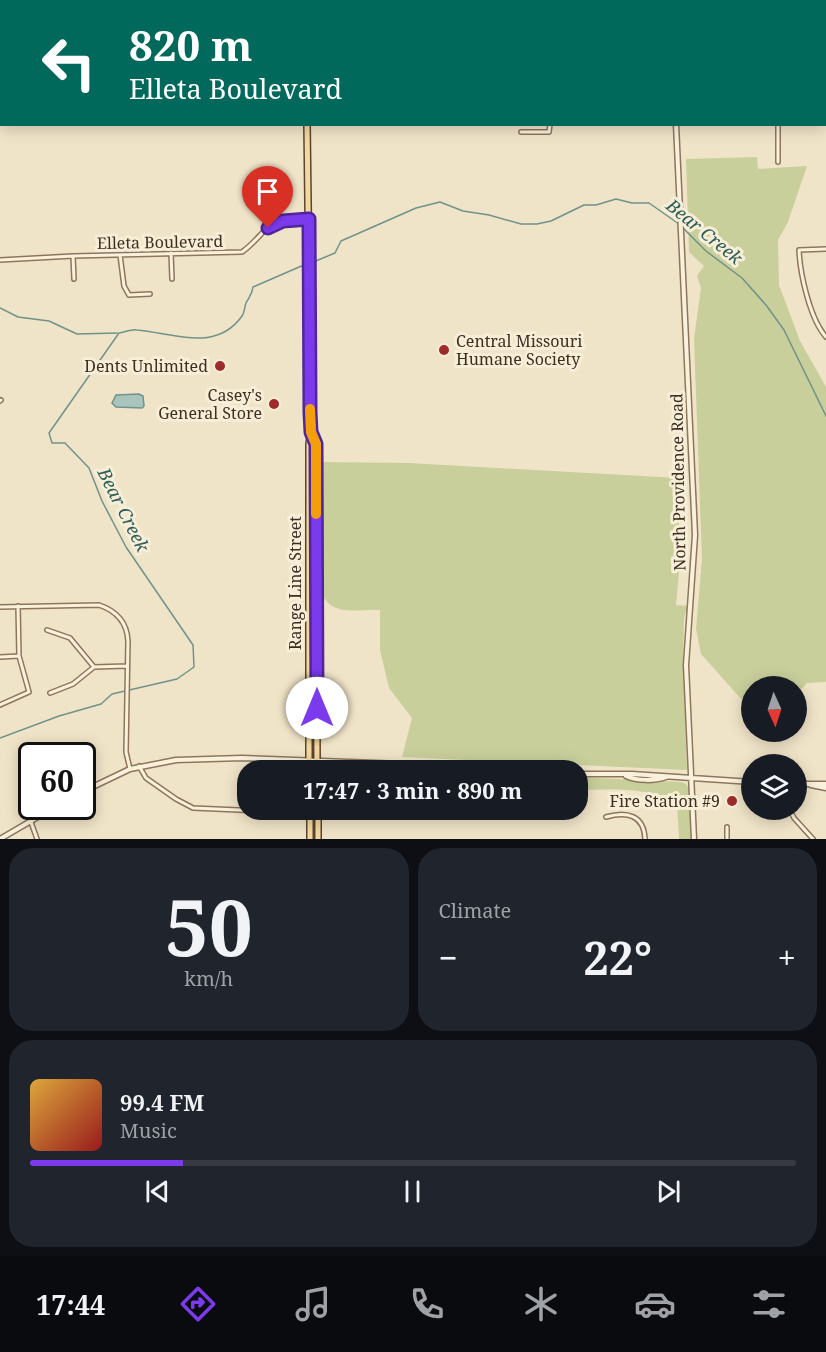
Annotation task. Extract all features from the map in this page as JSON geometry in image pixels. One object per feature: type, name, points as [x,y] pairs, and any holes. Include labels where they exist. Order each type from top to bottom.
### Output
[{"type":"main road","name":"Range Line Street","points":[[307,126],[311,432],[309,444],[309,760]]},
{"type":"main road","name":"Range Line Street","points":[[311,432],[316,444],[317,760]]},
{"type":"main road","points":[[309,557],[312,565],[312,601],[317,614]]},
{"type":"main road","points":[[309,618],[312,628],[313,666],[317,677]]},
{"type":"main road","points":[[310,820],[310,839]]},
{"type":"main road","points":[[318,820],[318,839]]},
{"type":"street","points":[[521,132],[547,133],[551,131],[550,126]]},
{"type":"street","name":"North Providence Road","points":[[676,126],[695,535],[686,665],[694,839]]},
{"type":"street","points":[[778,126],[778,162]]},
{"type":"street","name":"Elleta Boulevard","points":[[0,260],[242,252],[255,243],[268,228],[283,221],[309,219]]},
{"type":"street","points":[[826,249],[800,250],[800,266],[817,328],[826,337]]},
{"type":"street","points":[[171,253],[172,279]]},
{"type":"street","points":[[120,255],[124,286],[129,295],[150,294]]},
{"type":"street","points":[[73,256],[74,279]]},
{"type":"street","points":[[0,607],[89,604],[99,605],[120,617],[127,630],[126,752],[130,769]]},
{"type":"street","points":[[0,705],[29,692],[19,656],[18,606]]},
{"type":"street","points":[[47,630],[70,638],[94,667]]},
{"type":"street","points":[[0,657],[19,656]]},
{"type":"street","points":[[50,693],[73,684],[94,667],[128,666]]},
{"type":"street","points":[[96,785],[139,766],[176,760],[242,758],[309,760]]},
{"type":"street","points":[[139,766],[146,778],[176,799],[194,808],[237,809]]},
{"type":"street","points":[[588,774],[741,781]]},
{"type":"street","points":[[807,785],[826,786]]},
{"type":"street","points":[[606,817],[615,814],[632,814],[643,826],[645,839]]},
{"type":"street","points":[[0,839],[35,820]]},
{"type":"street","points":[[796,820],[813,839]]},
{"type":"street","points":[[32,822],[37,839]]},
{"type":"street","points":[[727,827],[727,839]]},
{"type":"green space","points":[[757,157],[758,169],[807,166],[788,222],[778,240],[779,285],[800,341],[826,387],[826,682],[807,683],[807,676],[741,676],[741,699],[701,654],[696,629],[702,559],[694,339],[701,288],[697,276],[704,266],[689,252],[686,159]]},
{"type":"green space","points":[[321,462],[409,463],[678,478],[680,562],[676,605],[688,606],[684,618],[683,661],[687,770],[588,765],[588,760],[468,760],[402,757],[412,718],[389,688],[380,650],[380,610],[340,609],[327,602],[323,595]]},
{"type":"green space","points":[[588,777],[686,784],[690,789],[691,839],[679,839],[677,804],[654,794],[588,790]]},
{"type":"water","points":[[139,394],[143,396],[144,406],[142,408],[116,407],[112,403],[116,395]]},
{"type":"waterway","name":"Bear Creek","points":[[311,263],[335,253],[341,241],[416,208],[440,202],[463,211],[521,224],[537,224],[551,221],[584,205],[596,205],[616,199],[632,203],[649,203],[679,224]]},
{"type":"waterway","name":"Bear Creek","points":[[682,227],[706,251],[742,278],[766,305],[784,330],[826,416]]},
{"type":"waterway","name":"Bear Creek","points":[[0,738],[59,716],[101,704],[112,694],[177,679],[194,667],[193,645],[126,547],[102,501],[89,468],[65,443],[52,443],[49,433],[119,333],[135,330],[193,338],[220,334],[232,327],[242,316],[253,287],[306,264]]},
{"type":"waterway","points":[[0,308],[18,317],[49,321],[77,334],[117,333]]},
{"type":"slow traffic","points":[[310,409],[311,432],[316,444],[316,514]]},
{"type":"place","name":"Central Missouri Humane Society","points":[[444,350]]},
{"type":"place","name":"Dents Unlimited","points":[[220,366]]},
{"type":"place","name":"Casey's General Store","points":[[274,404]]},
{"type":"place","name":"Fire Station #9","points":[[732,801]]},
{"type":"route","points":[[268,228],[283,221],[309,219],[310,412],[311,432],[316,444],[317,708]]}]
